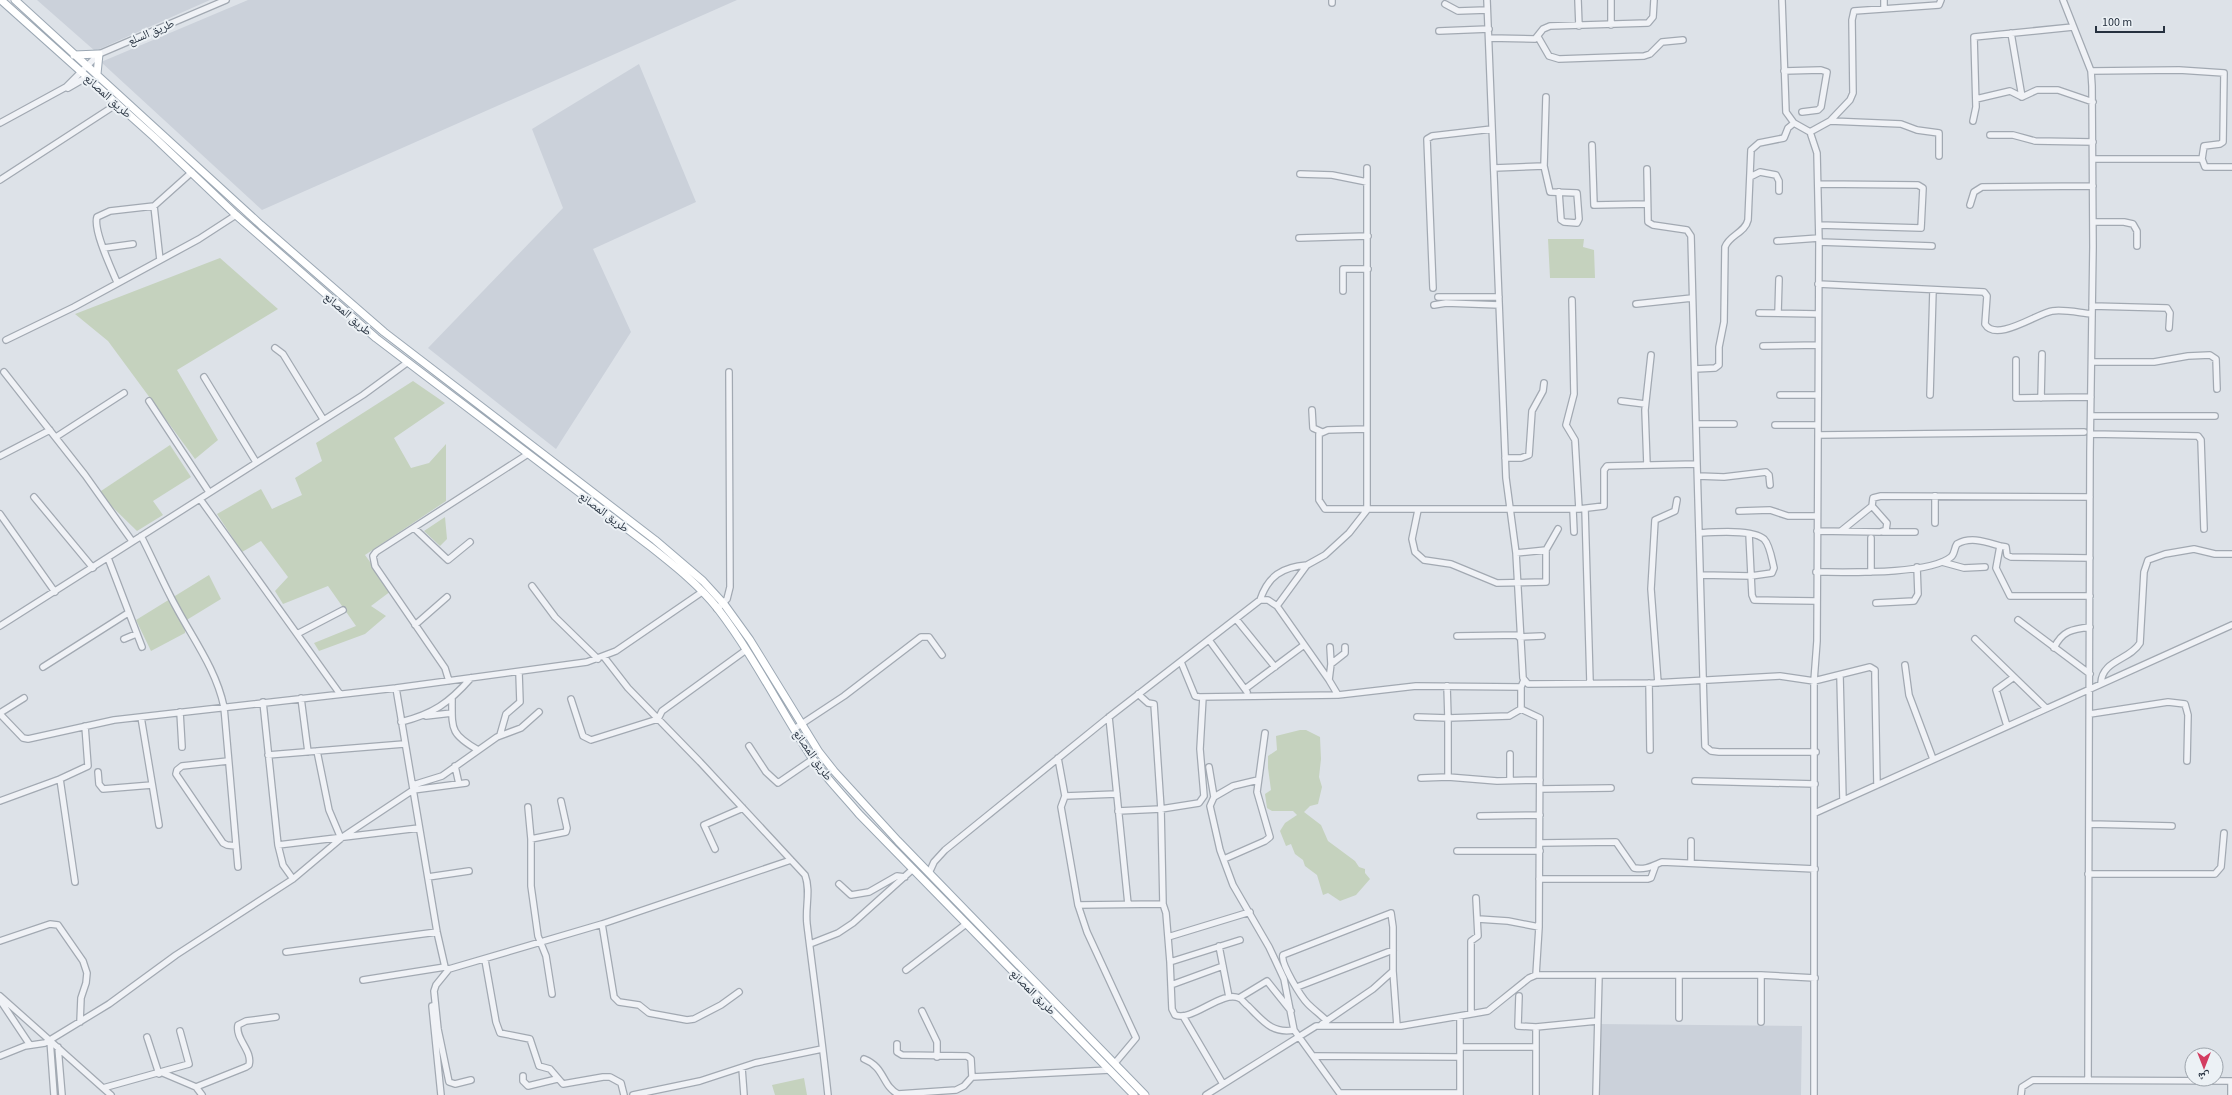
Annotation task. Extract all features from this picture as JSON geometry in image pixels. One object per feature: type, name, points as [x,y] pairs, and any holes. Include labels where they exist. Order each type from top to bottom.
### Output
[{"type":"main road","name":"طريق المصانع","points":[[1,0],[192,172],[236,214],[347,312],[408,362],[555,475],[652,547],[702,592],[717,609],[746,650],[814,759],[859,814],[1134,1095]]},
{"type":"main road","name":"طريق المصانع","points":[[15,0],[261,225],[353,306],[442,378],[673,555],[708,587],[724,604],[750,640],[802,725],[834,771],[929,873],[1145,1095]]},
{"type":"main road","points":[[74,54],[99,54],[97,74]]},
{"type":"main road","points":[[347,312],[353,306]]},
{"type":"main road","points":[[555,475],[561,469]]},
{"type":"street","name":"طريق السلع","points":[[0,123],[66,87],[86,65],[99,54],[226,0]]},
{"type":"street","points":[[1487,0],[1505,458],[1516,554],[1521,674],[1528,684],[1590,682],[1658,683],[1704,679],[1780,676],[1814,681],[1840,676],[1870,667],[1875,670],[1877,785]]},
{"type":"street","points":[[1578,0],[1579,26]]},
{"type":"street","points":[[1611,0],[1611,25]]},
{"type":"street","points":[[1538,37],[1545,27],[1648,23],[1653,17],[1654,0]]},
{"type":"street","points":[[1782,0],[1786,112],[1794,123],[1810,132],[1816,145],[1818,184],[1818,435],[1816,531],[1817,641],[1814,681],[1816,752],[1814,1095]]},
{"type":"street","points":[[1884,0],[1884,9]]},
{"type":"street","points":[[1810,132],[1830,121],[1842,110],[1850,100],[1853,93],[1852,20],[1854,11],[1939,5],[1940,0]]},
{"type":"street","points":[[2063,0],[2091,71],[2093,102],[2092,362],[2090,434],[2090,824],[2088,874],[2088,1079]]},
{"type":"street","points":[[1445,4],[1458,11],[1487,10]]},
{"type":"street","points":[[1973,121],[1976,99],[1974,37],[2073,28]]},
{"type":"street","points":[[1439,31],[1488,29]]},
{"type":"street","points":[[2011,33],[2022,97]]},
{"type":"street","points":[[1489,38],[1538,37]]},
{"type":"street","points":[[1538,37],[1549,56],[1559,59],[1644,56],[1653,52],[1662,42],[1683,40]]},
{"type":"street","points":[[1784,71],[1821,70],[1827,72],[1821,107],[1818,110],[1802,112]]},
{"type":"street","points":[[2091,71],[2179,70],[2224,73],[2223,142],[2220,144],[2204,146],[2202,159],[2205,166],[2231,167]]},
{"type":"street","points":[[0,127],[87,77]]},
{"type":"street","points":[[1976,99],[2010,91],[2019,81]]},
{"type":"street","points":[[2022,97],[2037,90],[2058,90],[2093,102]]},
{"type":"street","points":[[2010,91],[2022,97]]},
{"type":"street","points":[[1546,97],[1544,166],[1548,190],[1577,193],[1579,219],[1577,222],[1564,222],[1561,220],[1559,192]]},
{"type":"street","points":[[0,180],[117,104]]},
{"type":"street","points":[[1830,121],[1901,124],[1917,130],[1937,132],[1940,135],[1939,156]]},
{"type":"street","points":[[1695,369],[1715,368],[1719,365],[1719,347],[1724,322],[1725,247],[1730,238],[1747,224],[1750,154],[1752,147],[1759,143],[1784,138],[1788,128],[1794,123]]},
{"type":"street","points":[[1433,288],[1427,139],[1432,136],[1492,130]]},
{"type":"street","points":[[1990,135],[2012,135],[2035,141],[2093,142]]},
{"type":"street","points":[[1592,145],[1594,205],[1647,204]]},
{"type":"street","points":[[2093,159],[2202,159]]},
{"type":"street","points":[[1494,168],[1544,166]]},
{"type":"street","points":[[1277,606],[1307,565],[1325,555],[1349,533],[1367,510],[1367,168]]},
{"type":"street","points":[[1647,169],[1647,219],[1650,224],[1689,231],[1697,424],[1704,679],[1703,739],[1705,746],[1711,750],[1816,752]]},
{"type":"street","points":[[117,282],[96,222],[99,214],[110,211],[154,206],[192,172]]},
{"type":"street","points":[[1750,177],[1760,172],[1776,174],[1779,181],[1779,191]]},
{"type":"street","points":[[1300,174],[1332,175],[1367,182]]},
{"type":"street","points":[[1818,184],[1918,185],[1923,188],[1922,228],[1819,225]]},
{"type":"street","points":[[1970,205],[1974,192],[1982,187],[2093,186]]},
{"type":"street","points":[[154,206],[160,260]]},
{"type":"street","points":[[6,340],[74,307],[117,282],[160,260],[217,228],[236,214]]},
{"type":"street","points":[[2093,222],[2124,222],[2133,224],[2137,231],[2137,246]]},
{"type":"street","points":[[1299,238],[1368,236]]},
{"type":"street","points":[[1777,240],[1819,240],[1932,246]]},
{"type":"street","points":[[104,248],[133,244]]},
{"type":"street","points":[[1343,291],[1343,269],[1368,268]]},
{"type":"street","points":[[1778,313],[1779,279]]},
{"type":"street","points":[[1818,284],[1986,292],[1985,324],[1989,329],[1994,330],[2017,326],[2050,311],[2092,314]]},
{"type":"street","points":[[1930,395],[1932,290]]},
{"type":"street","points":[[1438,297],[1499,297]]},
{"type":"street","points":[[1636,304],[1692,298]]},
{"type":"street","points":[[1572,300],[1574,394],[1566,425],[1575,440],[1590,682]]},
{"type":"street","points":[[1434,305],[1446,303],[1499,305]]},
{"type":"street","points":[[2092,306],[2167,308],[2170,313],[2169,328]]},
{"type":"street","points":[[1759,313],[1818,314]]},
{"type":"street","points":[[1763,346],[1818,345]]},
{"type":"street","points":[[275,348],[283,354],[323,419]]},
{"type":"street","points":[[2041,398],[2042,354]]},
{"type":"street","points":[[1647,465],[1645,404],[1651,355]]},
{"type":"street","points":[[2092,362],[2154,362],[2188,356],[2210,355],[2216,359],[2217,389]]},
{"type":"street","points":[[2016,360],[2015,397],[2091,397]]},
{"type":"street","points":[[0,626],[363,394],[408,362]]},
{"type":"street","points":[[4,372],[56,437],[132,541]]},
{"type":"street","points":[[717,609],[724,604],[730,587],[728,372]]},
{"type":"street","points":[[204,377],[256,462]]},
{"type":"street","points":[[1505,458],[1521,458],[1528,455],[1532,411],[1543,391],[1544,383]]},
{"type":"street","points":[[56,437],[124,393]]},
{"type":"street","points":[[1780,395],[1817,395]]},
{"type":"street","points":[[1621,401],[1645,404]]},
{"type":"street","points":[[149,402],[209,492]]},
{"type":"street","points":[[1312,410],[1313,428],[1322,432],[1328,430],[1366,429]]},
{"type":"street","points":[[2091,416],[2215,416]]},
{"type":"street","points":[[1697,424],[1734,424]]},
{"type":"street","points":[[1775,425],[1817,425]]},
{"type":"street","points":[[0,456],[50,430]]},
{"type":"street","points":[[1322,432],[1319,439],[1320,504],[1328,510],[1579,509],[1604,506],[1605,467],[1697,464]]},
{"type":"street","points":[[1818,435],[2084,432]]},
{"type":"street","points":[[2090,434],[2198,436],[2201,440],[2204,529]]},
{"type":"street","points":[[449,681],[445,668],[375,566],[372,558],[376,552],[493,478],[528,454]]},
{"type":"street","points":[[1698,476],[1724,477],[1766,472],[1770,476],[1770,485]]},
{"type":"street","points":[[1935,496],[1935,523]]},
{"type":"street","points":[[34,497],[92,568]]},
{"type":"street","points":[[1841,531],[1872,506],[1872,501],[1876,497],[2090,497]]},
{"type":"street","points":[[200,498],[340,694]]},
{"type":"street","points":[[1658,683],[1651,589],[1655,520],[1675,511],[1677,500]]},
{"type":"street","points":[[1872,506],[1887,523],[1886,530],[1880,532]]},
{"type":"street","points":[[1574,532],[1579,509]]},
{"type":"street","points":[[1418,510],[1412,540],[1414,552],[1418,556],[1428,561],[1455,566],[1497,583],[1546,582],[1546,550],[1558,529]]},
{"type":"street","points":[[1739,511],[1764,510],[1788,516],[1817,516]]},
{"type":"street","points":[[0,514],[55,592]]},
{"type":"street","points":[[414,528],[448,560],[470,542]]},
{"type":"street","points":[[1816,531],[1915,532]]},
{"type":"street","points":[[1699,533],[1749,534],[1761,537],[1765,541],[1774,568],[1773,572],[1751,576],[1701,576]]},
{"type":"street","points":[[1749,534],[1752,595],[1754,600],[1816,601]]},
{"type":"street","points":[[141,536],[175,606],[190,629],[214,674],[224,707],[238,868]]},
{"type":"street","points":[[1871,572],[1872,538]]},
{"type":"street","points":[[1816,572],[1871,572],[1917,567],[1942,562],[1952,557],[1956,546],[1961,541],[1983,540],[2006,547],[2007,555],[2011,557],[2090,558]]},
{"type":"street","points":[[2000,546],[1996,568],[2010,596],[2090,596]]},
{"type":"street","points":[[2101,683],[2101,675],[2106,668],[2137,648],[2140,643],[2144,572],[2151,558],[2194,549],[2215,554],[2232,554]]},
{"type":"street","points":[[1516,554],[1546,550]]},
{"type":"street","points":[[108,558],[142,647]]},
{"type":"street","points":[[1942,562],[1964,568],[1985,568]]},
{"type":"street","points":[[929,873],[934,862],[945,850],[1109,717],[1260,600],[1264,588],[1271,579],[1291,566],[1307,565]]},
{"type":"street","points":[[1876,603],[1914,601],[1918,594],[1917,567]]},
{"type":"street","points":[[532,586],[555,618],[598,659]]},
{"type":"street","points":[[24,698],[0,714],[26,739],[85,726],[141,717],[519,673],[604,657],[702,592]]},
{"type":"street","points":[[415,625],[447,597]]},
{"type":"street","points":[[1260,600],[1268,600],[1277,606],[1338,695]]},
{"type":"street","points":[[297,634],[343,610]]},
{"type":"street","points":[[43,666],[128,613]]},
{"type":"street","points":[[1236,619],[1275,667]]},
{"type":"street","points":[[2018,620],[2090,674]]},
{"type":"street","points":[[1815,813],[2232,625]]},
{"type":"street","points":[[2054,648],[2064,633],[2071,630],[2090,627]]},
{"type":"street","points":[[124,639],[136,634]]},
{"type":"street","points":[[1457,636],[1542,636]]},
{"type":"street","points":[[794,729],[844,696],[921,637],[929,638],[942,655]]},
{"type":"street","points":[[1975,639],[2046,708]]},
{"type":"street","points":[[1209,640],[1245,689],[1252,696]]},
{"type":"street","points":[[1245,689],[1304,645]]},
{"type":"street","points":[[1329,680],[1331,664],[1330,647]]},
{"type":"street","points":[[1331,664],[1342,657],[1345,653],[1345,647]]},
{"type":"street","points":[[571,699],[583,736],[591,740],[658,719],[662,711],[746,650]]},
{"type":"street","points":[[604,657],[628,688],[805,875],[808,884],[806,915],[828,1095]]},
{"type":"street","points":[[1181,662],[1195,696],[1203,697],[1338,695],[1416,686],[1521,687]]},
{"type":"street","points":[[1905,665],[1909,695],[1933,759]]},
{"type":"street","points":[[500,735],[506,714],[520,702],[519,673]]},
{"type":"street","points":[[1840,676],[1843,800]]},
{"type":"street","points":[[2007,726],[1996,690],[2014,677]]},
{"type":"street","points":[[421,717],[452,699],[471,678]]},
{"type":"street","points":[[1521,708],[1521,687],[1524,680]]},
{"type":"street","points":[[1649,683],[1650,750]]},
{"type":"street","points":[[1447,686],[1448,777]]},
{"type":"street","points":[[396,688],[419,828],[438,932],[447,968],[436,985],[432,1009],[441,1095]]},
{"type":"street","points":[[1138,694],[1148,703],[1154,704],[1161,809],[1163,904],[1166,913],[1172,1009],[1176,1015],[1184,1016],[1229,997],[1239,998],[1267,981],[1291,1012]]},
{"type":"street","points":[[1118,811],[1161,809],[1199,803],[1204,796],[1200,750],[1203,697]]},
{"type":"street","points":[[301,698],[308,752]]},
{"type":"street","points":[[452,699],[452,726],[456,735],[461,741],[478,750]]},
{"type":"street","points":[[263,702],[278,845],[283,865],[293,879]]},
{"type":"street","points":[[2090,714],[2168,702],[2185,704],[2188,715],[2187,762]]},
{"type":"street","points":[[1417,717],[1448,718],[1509,716],[1521,708]]},
{"type":"street","points":[[1521,708],[1540,718],[1539,927],[1536,975]]},
{"type":"street","points":[[180,712],[182,747]]},
{"type":"street","points":[[0,1056],[30,1045],[40,1045],[80,1022],[176,955],[293,879],[342,836],[413,787],[442,776],[500,735],[518,730],[538,712]]},
{"type":"street","points":[[401,722],[421,717],[452,713]]},
{"type":"street","points":[[141,717],[159,825]]},
{"type":"street","points":[[1109,717],[1128,904]]},
{"type":"street","points":[[0,801],[60,779],[88,766],[85,726]]},
{"type":"street","points":[[1224,859],[1270,838],[1257,794],[1265,733]]},
{"type":"street","points":[[268,755],[404,744]]},
{"type":"street","points":[[749,746],[766,772],[778,783],[814,759]]},
{"type":"street","points":[[317,751],[329,810],[342,836]]},
{"type":"street","points":[[1510,754],[1510,780]]},
{"type":"street","points":[[1058,758],[1065,796],[1062,807],[1078,905],[1087,932],[1136,1036],[1136,1040],[1115,1063]]},
{"type":"street","points":[[228,761],[182,766],[177,770],[176,774],[223,843],[227,846],[236,846]]},
{"type":"street","points":[[455,766],[459,784]]},
{"type":"street","points":[[1209,767],[1214,797],[1210,806],[1224,859],[1233,885],[1250,912],[1284,979],[1294,1030],[1301,1036],[1341,1094],[1460,1094],[1460,1017]]},
{"type":"street","points":[[98,772],[99,784],[103,789],[152,785]]},
{"type":"street","points":[[1421,778],[1448,777],[1540,780]]},
{"type":"street","points":[[60,779],[75,882]]},
{"type":"street","points":[[1214,797],[1233,786],[1258,780]]},
{"type":"street","points":[[1695,781],[1815,784]]},
{"type":"street","points":[[413,787],[466,783]]},
{"type":"street","points":[[1540,789],[1611,788]]},
{"type":"street","points":[[1065,796],[1117,794]]},
{"type":"street","points":[[531,839],[566,832],[567,828],[561,801]]},
{"type":"street","points":[[528,807],[531,839],[532,886],[538,936],[546,956],[552,994]]},
{"type":"street","points":[[715,849],[704,825],[743,808]]},
{"type":"street","points":[[1480,816],[1540,815]]},
{"type":"street","points":[[2090,824],[2172,826]]},
{"type":"street","points":[[278,845],[342,836],[419,828]]},
{"type":"street","points":[[2088,874],[2215,874],[2221,867],[2224,833]]},
{"type":"street","points":[[1691,841],[1691,863]]},
{"type":"street","points":[[1540,843],[1616,842],[1634,868],[1638,880]]},
{"type":"street","points":[[1457,851],[1540,851]]},
{"type":"street","points":[[363,980],[447,968],[485,960],[602,924],[792,860]]},
{"type":"street","points":[[1539,879],[1638,880],[1651,878],[1656,867],[1662,862],[1815,869]]},
{"type":"street","points":[[1634,868],[1646,869],[1656,867]]},
{"type":"street","points":[[810,944],[838,933],[853,923],[913,869]]},
{"type":"street","points":[[428,877],[469,871]]},
{"type":"street","points":[[839,884],[851,895],[869,892],[897,876],[905,877]]},
{"type":"street","points":[[1471,1014],[1471,941],[1478,937],[1476,898]]},
{"type":"street","points":[[1078,905],[1163,904]]},
{"type":"street","points":[[1168,937],[1250,912]]},
{"type":"street","points":[[1327,1021],[1307,1003],[1282,959],[1283,955],[1391,913],[1397,1026]]},
{"type":"street","points":[[1478,919],[1508,921],[1539,927]]},
{"type":"street","points":[[0,940],[50,924],[58,925],[83,961],[87,973],[86,984],[81,998],[80,1022]]},
{"type":"street","points":[[602,924],[614,997],[619,1002],[639,1005],[649,1013],[687,1020],[694,1019],[721,1005],[739,992]]},
{"type":"street","points":[[906,970],[966,924]]},
{"type":"street","points":[[286,952],[438,932]]},
{"type":"street","points":[[1170,962],[1240,940]]},
{"type":"street","points":[[1219,946],[1229,997]]},
{"type":"street","points":[[1297,987],[1393,950]]},
{"type":"street","points":[[485,960],[498,1030],[506,1035],[530,1039],[539,1066],[550,1069],[557,1080],[566,1084],[610,1077],[621,1083],[624,1095]]},
{"type":"street","points":[[1171,986],[1223,966]]},
{"type":"street","points":[[1206,1095],[1310,1029],[1321,1025],[1373,989],[1393,972]]},
{"type":"street","points":[[1321,1025],[1397,1026],[1460,1017],[1488,1010],[1528,978],[1536,975],[1761,975],[1815,978]]},
{"type":"street","points":[[1596,1095],[1599,975]]},
{"type":"street","points":[[1679,975],[1679,1018]]},
{"type":"street","points":[[1761,975],[1761,1022]]},
{"type":"street","points":[[0,996],[111,1095]]},
{"type":"street","points":[[1519,996],[1518,1026],[1536,1027],[1597,1021]]},
{"type":"street","points":[[1239,998],[1271,1028],[1283,1032],[1294,1030]]},
{"type":"street","points":[[0,1000],[30,1045]]},
{"type":"street","points":[[434,1000],[449,1082],[455,1084],[471,1080]]},
{"type":"street","points":[[922,1011],[937,1042],[937,1056]]},
{"type":"street","points":[[1184,1016],[1223,1084]]},
{"type":"street","points":[[196,1087],[248,1065],[250,1058],[238,1032],[238,1025],[246,1021],[276,1017]]},
{"type":"street","points":[[1536,1027],[1536,1095]]},
{"type":"street","points":[[103,1088],[161,1073],[190,1062],[180,1031]]},
{"type":"street","points":[[147,1037],[161,1073],[196,1087],[202,1095]]},
{"type":"street","points":[[50,1040],[54,1095]]},
{"type":"street","points":[[897,1044],[897,1052],[902,1055],[970,1057],[972,1077]]},
{"type":"street","points":[[58,1047],[62,1095]]},
{"type":"street","points":[[1460,1047],[1536,1047]]},
{"type":"street","points":[[633,1095],[652,1090],[686,1085],[755,1063],[822,1049]]},
{"type":"street","points":[[1315,1056],[1460,1056]]},
{"type":"street","points":[[864,1059],[878,1067],[890,1089],[898,1094],[956,1090],[964,1086],[972,1077],[1110,1070]]},
{"type":"street","points":[[742,1068],[744,1095]]},
{"type":"street","points":[[523,1076],[523,1081],[528,1086],[557,1080]]},
{"type":"street","points":[[2021,1095],[2022,1087],[2033,1080],[2088,1079],[2232,1081],[2231,1095]]},
{"type":"shaded area","points":[[37,0],[210,0],[95,51]]},
{"type":"shaded area","points":[[248,0],[737,0],[262,210],[101,62]]},
{"type":"shaded area","points":[[639,64],[696,202],[593,249],[631,332],[556,449],[428,348],[563,208],[532,129]]},
{"type":"shaded area","points":[[1598,1024],[1802,1026],[1801,1095],[1598,1095]]},
{"type":"green space","points":[[1548,239],[1584,239],[1583,247],[1594,250],[1595,278],[1550,278]]},
{"type":"green space","points":[[220,258],[278,309],[177,370],[218,440],[195,459],[108,341],[75,314]]},
{"type":"green space","points":[[413,381],[445,403],[394,438],[411,468],[429,463],[446,444],[446,501],[365,555],[391,591],[371,606],[386,616],[365,634],[319,651],[314,643],[356,626],[328,586],[283,604],[275,591],[288,577],[261,541],[242,552],[217,514],[261,489],[272,509],[302,495],[295,478],[322,461],[316,443]]},
{"type":"green space","points":[[170,445],[191,477],[153,501],[163,515],[137,531],[98,493]]},
{"type":"green space","points":[[445,517],[447,539],[440,546],[424,531]]},
{"type":"green space","points":[[209,575],[221,599],[185,621],[185,633],[151,651],[136,620]]},
{"type":"green space","points":[[1306,730],[1320,737],[1321,759],[1319,777],[1322,787],[1318,804],[1310,806],[1304,812],[1321,825],[1328,841],[1355,861],[1359,867],[1365,869],[1365,873],[1370,879],[1356,895],[1340,901],[1328,893],[1323,895],[1317,875],[1305,866],[1303,860],[1295,854],[1291,844],[1286,846],[1280,831],[1285,823],[1297,815],[1293,811],[1272,811],[1267,808],[1265,794],[1271,790],[1268,756],[1277,750],[1276,736]]},
{"type":"green space","points":[[804,1078],[807,1095],[775,1095],[772,1085]]}]
